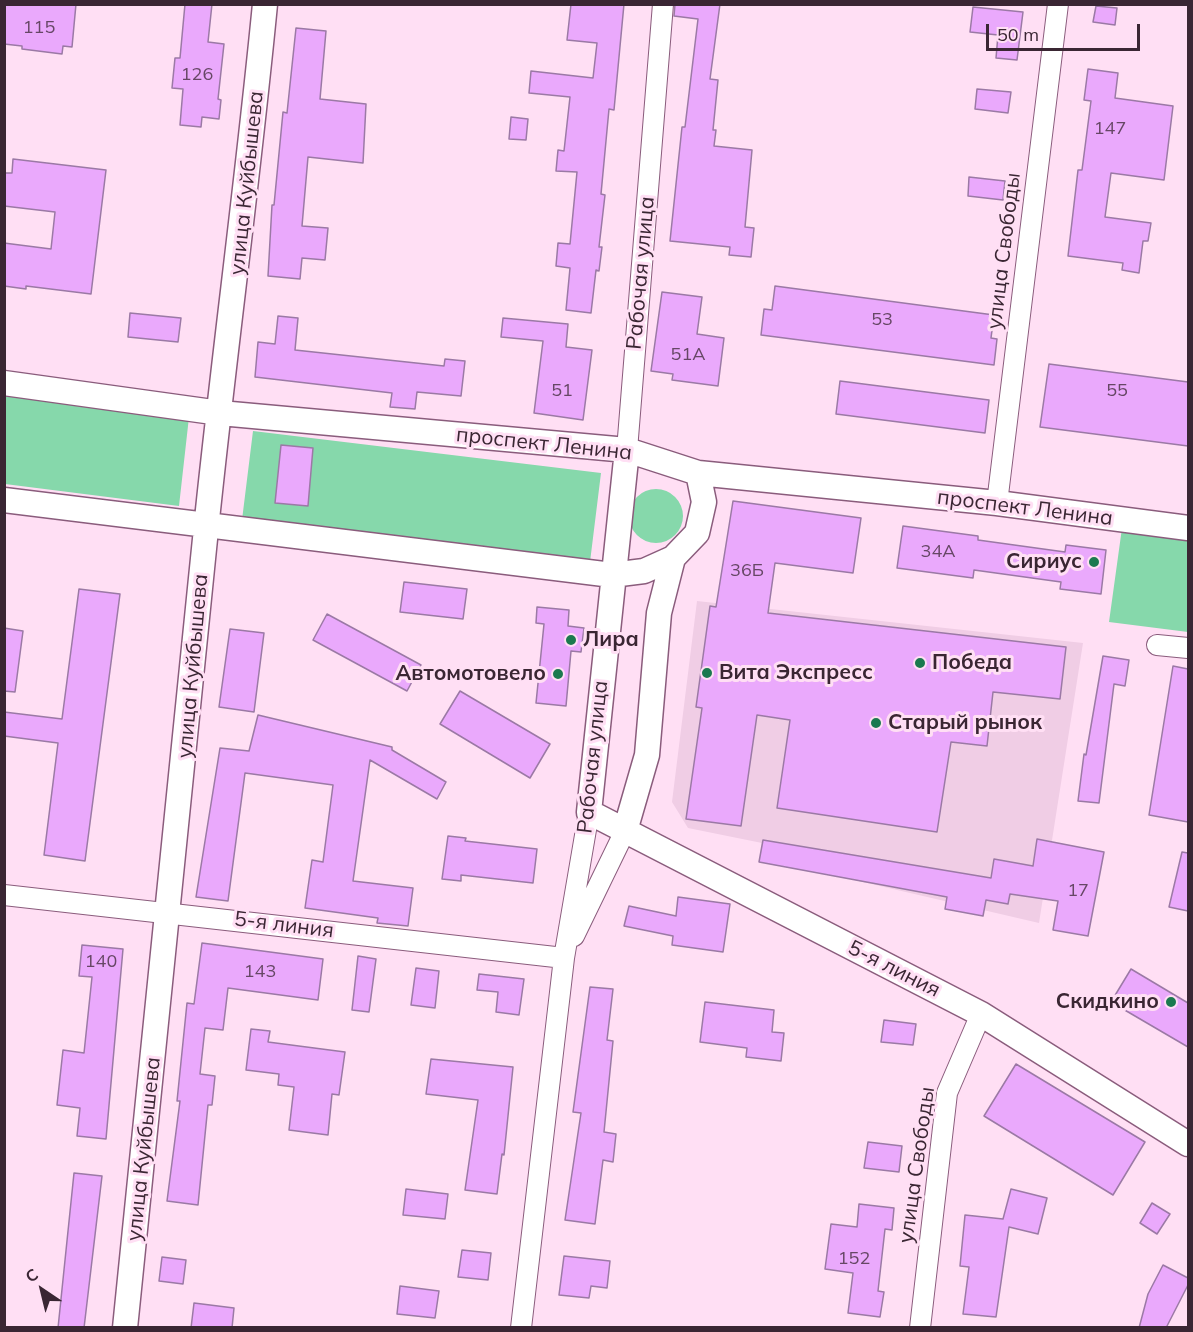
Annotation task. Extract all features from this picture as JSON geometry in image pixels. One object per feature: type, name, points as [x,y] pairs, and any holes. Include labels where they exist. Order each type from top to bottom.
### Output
[{"type":"street","name":"улица Куйбышева","points":[[124,1328],[169,912],[206,525],[247,188],[265,4]]},
{"type":"street","name":"Рабочая улица","points":[[521,1328],[564,958],[589,812],[612,575],[627,450],[663,4]]},
{"type":"street","name":"улица Свободы","points":[[997,503],[1058,4]]},
{"type":"street","name":"проспект Ленина","points":[[4,383],[220,413],[627,450],[698,473],[997,503],[1188,528]]},
{"type":"street","points":[[4,500],[612,575],[644,571],[673,558],[697,533],[704,502],[698,473]]},
{"type":"street","points":[[564,958],[626,831],[647,755],[659,613],[673,558]]},
{"type":"street","points":[[1157,645],[1188,648]]},
{"type":"street","name":"5-я линия","points":[[589,812],[981,1014],[1188,1144]]},
{"type":"street","name":"5-я линия","points":[[4,895],[564,958]]},
{"type":"street","name":"улица Свободы","points":[[920,1328],[947,1093],[981,1014]]},
{"type":"shaded area","name":"Старый рынок","points":[[697,601],[1083,643],[1039,923],[764,859],[762,843],[688,828],[672,802]]},
{"type":"green space","points":[[5,394],[189,417],[179,506],[5,484]]},
{"type":"green space","points":[[253,431],[601,473],[590,562],[242,520]]},
{"type":"green space","points":[[651,489],[661,489],[671,493],[679,501],[683,516],[679,531],[671,539],[661,543],[651,543],[641,539],[633,531],[629,521],[629,511],[633,501],[641,493]]},
{"type":"green space","points":[[1122,528],[1188,536],[1188,632],[1109,622]]},
{"type":"building","points":[[4,4],[76,4],[72,47],[63,46],[62,54],[22,49],[22,46],[4,44]]},
{"type":"building","points":[[185,4],[212,4],[208,42],[224,44],[218,99],[221,100],[219,119],[202,117],[201,127],[180,125],[183,89],[172,88],[175,58],[180,58]]},
{"type":"building","points":[[571,4],[624,4],[614,110],[609,109],[601,194],[605,195],[599,247],[602,247],[599,271],[596,270],[591,313],[566,310],[570,268],[556,266],[558,243],[570,244],[577,172],[556,171],[558,150],[564,151],[570,97],[529,93],[531,71],[593,78],[597,43],[567,40]]},
{"type":"building","points":[[675,4],[720,4],[710,79],[718,80],[713,130],[716,130],[714,146],[752,150],[745,227],[754,228],[751,257],[729,255],[730,247],[670,241],[682,127],[685,127],[698,19],[674,16]]},
{"type":"building","points":[[1096,6],[1117,8],[1115,25],[1093,22]]},
{"type":"building","points":[[973,7],[1023,12],[1017,60],[996,58],[998,35],[970,32]]},
{"type":"building","points":[[296,28],[326,31],[320,99],[366,104],[363,163],[308,157],[302,226],[328,228],[325,260],[302,258],[300,279],[268,276],[272,205],[274,205],[283,112],[287,113]]},
{"type":"building","points":[[1088,69],[1118,73],[1115,98],[1173,106],[1164,180],[1111,173],[1105,217],[1151,223],[1148,241],[1143,241],[1139,273],[1122,270],[1123,263],[1068,256],[1078,170],[1082,170],[1091,101],[1084,100]]},
{"type":"building","points":[[977,89],[1011,92],[1008,113],[975,109]]},
{"type":"building","points":[[511,117],[528,119],[526,140],[509,139]]},
{"type":"building","points":[[13,159],[106,170],[91,294],[26,286],[26,289],[4,286],[4,243],[51,249],[55,212],[4,206],[4,173],[12,173]]},
{"type":"building","points":[[969,177],[1005,181],[1003,200],[968,196]]},
{"type":"building","points":[[775,286],[994,315],[991,338],[997,339],[994,365],[761,335],[764,309],[772,310]]},
{"type":"building","points":[[662,292],[702,297],[697,334],[724,338],[718,386],[672,380],[673,374],[651,371]]},
{"type":"building","points":[[130,313],[181,318],[178,342],[128,337]]},
{"type":"building","points":[[278,316],[298,318],[295,350],[444,366],[445,359],[465,361],[461,396],[417,392],[415,409],[390,407],[392,393],[255,377],[258,342],[275,344]]},
{"type":"building","points":[[503,318],[568,324],[566,347],[592,350],[583,420],[534,413],[543,341],[501,337]]},
{"type":"building","points":[[1049,364],[1188,382],[1188,446],[1040,427]]},
{"type":"building","points":[[840,381],[989,400],[985,433],[836,414]]},
{"type":"building","points":[[281,445],[313,448],[308,506],[275,503]]},
{"type":"building","points":[[733,501],[861,518],[853,573],[775,563],[768,613],[1066,647],[1060,699],[993,692],[987,746],[951,742],[937,832],[777,808],[790,720],[757,715],[741,826],[686,819],[702,708],[696,707],[710,606],[716,607]]},
{"type":"building","points":[[903,526],[978,536],[978,540],[1065,552],[1066,545],[1106,550],[1101,594],[1060,589],[1061,582],[974,570],[973,578],[897,568]]},
{"type":"building","points":[[404,582],[467,589],[463,619],[400,612]]},
{"type":"building","points":[[79,589],[120,594],[85,861],[44,855],[58,743],[4,736],[4,712],[62,719]]},
{"type":"building","points":[[537,607],[569,610],[568,626],[584,628],[581,652],[571,651],[566,706],[536,703],[544,624],[536,623]]},
{"type":"building","points":[[327,614],[421,665],[407,691],[313,640]]},
{"type":"building","points":[[4,628],[23,631],[15,692],[4,691]]},
{"type":"building","points":[[230,629],[264,633],[254,712],[219,707]]},
{"type":"building","points":[[1103,656],[1129,660],[1125,686],[1114,684],[1099,803],[1078,801],[1084,754],[1086,755]]},
{"type":"building","points":[[1173,666],[1188,669],[1188,822],[1149,815]]},
{"type":"building","points":[[460,691],[550,744],[530,778],[440,724]]},
{"type":"building","points":[[258,715],[392,747],[392,750],[446,782],[437,799],[370,760],[353,881],[413,888],[408,926],[377,923],[378,918],[305,908],[312,860],[323,862],[333,785],[245,773],[228,901],[196,897],[220,748],[249,751]]},
{"type":"building","points":[[448,836],[466,838],[465,841],[537,849],[533,883],[461,875],[461,881],[442,879]]},
{"type":"building","points":[[1037,839],[1104,852],[1088,936],[1053,930],[1058,901],[1010,894],[1008,904],[986,900],[983,916],[945,909],[947,897],[759,862],[763,840],[991,878],[994,859],[1033,866]]},
{"type":"building","points":[[1182,852],[1188,853],[1188,911],[1169,907]]},
{"type":"building","points":[[678,897],[730,904],[723,952],[672,945],[673,936],[624,926],[629,906],[676,916]]},
{"type":"building","points":[[202,943],[323,959],[318,1000],[228,988],[223,1030],[205,1028],[200,1074],[215,1076],[212,1105],[208,1105],[198,1205],[167,1201],[180,1101],[177,1101],[187,1003],[194,1004]]},
{"type":"building","points":[[82,945],[123,949],[106,1139],[77,1136],[80,1108],[57,1105],[63,1050],[84,1053],[92,977],[79,976]]},
{"type":"building","points":[[358,956],[376,959],[369,1012],[352,1010]]},
{"type":"building","points":[[416,968],[439,971],[435,1008],[411,1005]]},
{"type":"building","points":[[1131,969],[1188,1003],[1188,1047],[1111,1002]]},
{"type":"building","points":[[479,974],[524,979],[519,1015],[496,1012],[498,992],[477,990]]},
{"type":"building","points":[[590,987],[613,989],[607,1040],[613,1041],[604,1132],[616,1134],[613,1162],[603,1160],[595,1224],[565,1220],[581,1113],[573,1112]]},
{"type":"building","points":[[705,1002],[774,1010],[772,1032],[784,1033],[781,1061],[746,1057],[747,1048],[700,1042]]},
{"type":"building","points":[[884,1020],[916,1024],[913,1045],[881,1042]]},
{"type":"building","points":[[251,1029],[270,1031],[268,1042],[345,1052],[339,1095],[332,1094],[328,1135],[289,1130],[294,1087],[278,1085],[279,1074],[246,1070]]},
{"type":"building","points":[[431,1059],[513,1067],[504,1155],[502,1154],[497,1194],[465,1190],[478,1100],[426,1094]]},
{"type":"building","points":[[1016,1064],[1145,1142],[1113,1195],[984,1116]]},
{"type":"building","points":[[868,1142],[902,1146],[899,1172],[864,1168]]},
{"type":"building","points":[[74,1173],[102,1176],[84,1328],[58,1328]]},
{"type":"building","points":[[406,1189],[448,1194],[445,1219],[403,1215]]},
{"type":"building","points":[[1011,1189],[1047,1198],[1038,1234],[1009,1227],[996,1317],[963,1314],[969,1267],[960,1266],[965,1215],[1003,1219]]},
{"type":"building","points":[[1152,1203],[1170,1214],[1157,1234],[1140,1223]]},
{"type":"building","points":[[859,1204],[894,1208],[892,1230],[885,1229],[878,1291],[884,1292],[880,1317],[848,1313],[853,1273],[825,1269],[831,1224],[857,1227]]},
{"type":"building","points":[[462,1250],[491,1253],[488,1280],[458,1277]]},
{"type":"building","points":[[564,1256],[610,1261],[607,1288],[591,1286],[589,1298],[559,1295]]},
{"type":"building","points":[[162,1257],[186,1260],[183,1284],[159,1281]]},
{"type":"building","points":[[1163,1265],[1188,1278],[1188,1285],[1166,1328],[1139,1328],[1148,1294]]},
{"type":"building","points":[[400,1286],[439,1291],[435,1318],[397,1314]]},
{"type":"building","points":[[194,1303],[234,1308],[232,1328],[191,1328]]},
{"type":"place","name":"Сириус","points":[[1094,562]]},
{"type":"place","name":"Лира","points":[[571,640]]},
{"type":"place","name":"Победа","points":[[920,663]]},
{"type":"place","name":"Вита Экспресс","points":[[707,673]]},
{"type":"place","name":"Автомотовело","points":[[558,674]]},
{"type":"place","name":"Старый рынок","points":[[876,723]]},
{"type":"place","name":"Скидкино","points":[[1171,1002]]}]
